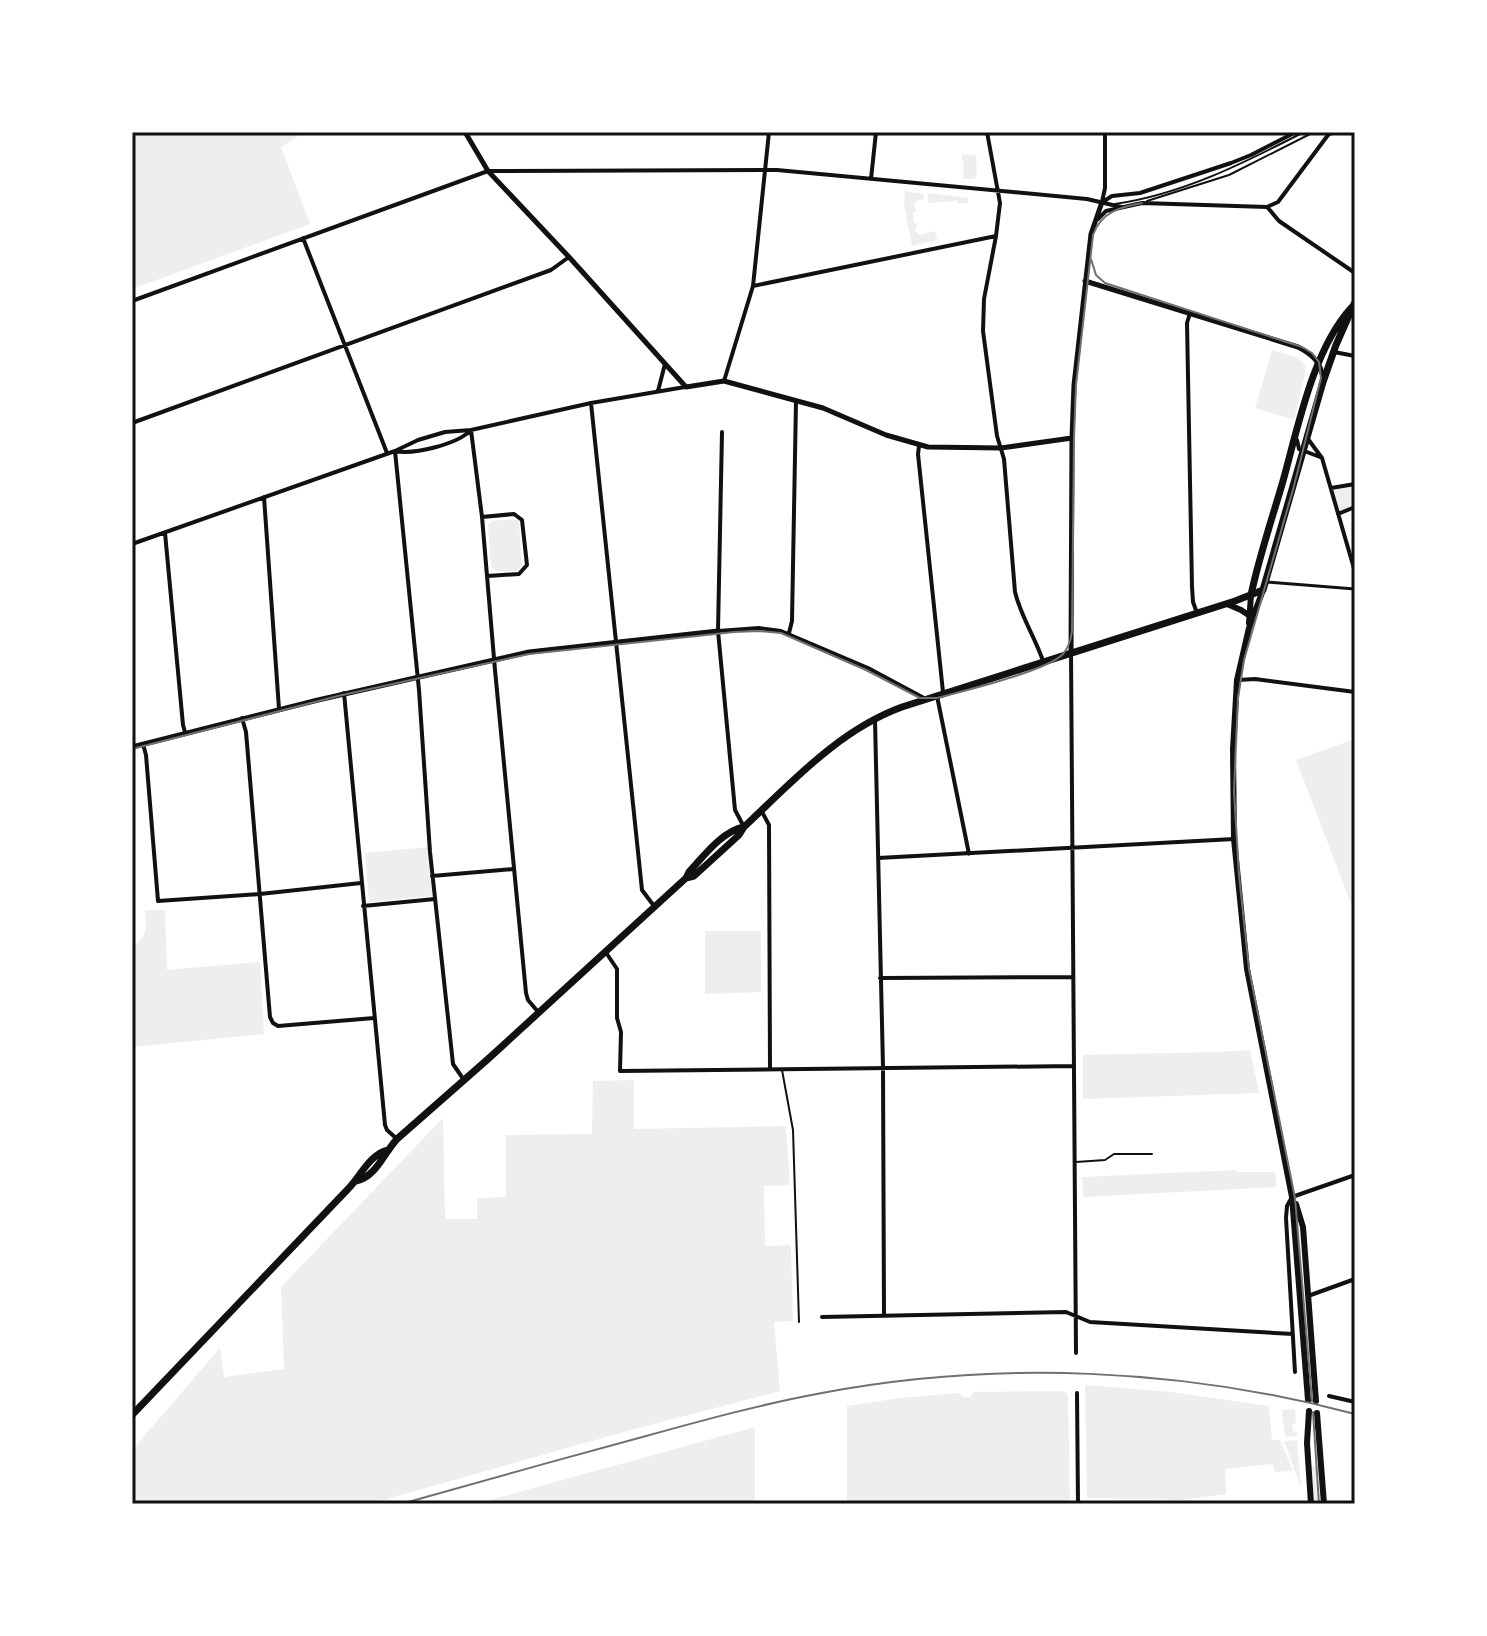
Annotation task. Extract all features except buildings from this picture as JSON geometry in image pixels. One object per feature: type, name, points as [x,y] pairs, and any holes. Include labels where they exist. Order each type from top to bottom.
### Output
[{"type":"main road","points":[[1292,1197],[1303,1227],[1312,1401],[1292,1197],[1247,969],[1234,839],[1233,763],[1237,680],[1249,628],[1323,382],[1355,304]]},
{"type":"main road","points":[[1249,628],[1251,595],[1319,363],[1338,324],[1355,304]]},
{"type":"main road","points":[[132,1415],[356,1181],[363,1180],[376,1167],[397,1139],[686,878],[724,837],[738,827],[744,827],[858,728],[875,718],[926,699],[1227,604],[1251,595],[1264,586]]},
{"type":"main road","points":[[1227,604],[1250,616]]},
{"type":"main road","points":[[1311,1504],[1307,1443],[1313,1412],[1324,1504]]},
{"type":"street","points":[[465,132],[488,171],[686,387]]},
{"type":"street","points":[[724,381],[753,286],[769,132]]},
{"type":"street","points":[[871,179],[876,132]]},
{"type":"street","points":[[987,132],[1000,203],[983,312],[984,338],[997,436],[1004,459],[1015,592],[1019,609],[1044,663]]},
{"type":"street","points":[[1076,1353],[1072,438],[1074,385],[1091,234],[1105,188],[1105,132]]},
{"type":"street","points":[[1102,202],[1112,196],[1140,193],[1231,163],[1296,132]]},
{"type":"street","points":[[132,301],[488,171],[766,170],[1087,199],[1116,205],[1267,207],[1278,202],[1333,132]]},
{"type":"street","points":[[1094,225],[1116,205]]},
{"type":"street","points":[[1246,207],[1247,214]]},
{"type":"street","points":[[1267,207],[1279,221],[1355,273]]},
{"type":"street","points":[[753,286],[996,236]]},
{"type":"street","points":[[303,238],[387,453]]},
{"type":"street","points":[[132,423],[551,270],[569,257]]},
{"type":"street","points":[[1085,281],[1298,347],[1319,363],[1323,382]]},
{"type":"street","points":[[1190,313],[1187,323],[1191,554],[1193,602],[1197,613]]},
{"type":"street","points":[[1334,352],[1355,356]]},
{"type":"street","points":[[658,391],[665,364]]},
{"type":"street","points":[[132,544],[445,432],[471,430],[591,403],[724,381],[833,412],[919,446],[1001,448],[1072,438]]},
{"type":"street","points":[[789,633],[792,621],[796,401]]},
{"type":"street","points":[[591,403],[642,890],[654,906]]},
{"type":"street","points":[[395,451],[411,453],[462,438],[471,430]]},
{"type":"street","points":[[471,430],[482,517],[526,993],[539,1013]]},
{"type":"street","points":[[1297,431],[1299,449],[1322,458]]},
{"type":"street","points":[[722,432],[718,631],[735,810],[744,827]]},
{"type":"street","points":[[1307,438],[1322,458],[1355,572]]},
{"type":"street","points":[[919,446],[940,695],[969,854]]},
{"type":"street","points":[[395,451],[432,876],[453,1064],[464,1080]]},
{"type":"street","points":[[1331,488],[1355,484]]},
{"type":"street","points":[[264,497],[279,709]]},
{"type":"street","points":[[1338,514],[1355,507]]},
{"type":"street","points":[[482,517],[514,514],[522,520],[527,565],[519,574],[487,576]]},
{"type":"street","points":[[165,533],[185,732]]},
{"type":"street","points":[[1264,586],[1355,589]]},
{"type":"street","points":[[132,747],[344,693],[529,652],[759,628],[789,633],[868,668],[926,699]]},
{"type":"street","points":[[1237,680],[1255,679],[1355,692]]},
{"type":"street","points":[[344,693],[385,1125],[397,1139]]},
{"type":"street","points":[[242,718],[246,732],[270,1017],[278,1026],[374,1018]]},
{"type":"street","points":[[875,718],[883,1067],[884,1315]]},
{"type":"street","points":[[143,744],[158,901],[361,883]]},
{"type":"street","points":[[761,810],[769,825],[770,1069]]},
{"type":"street","points":[[878,858],[1234,839]]},
{"type":"street","points":[[432,876],[514,869]]},
{"type":"street","points":[[363,906],[435,899]]},
{"type":"street","points":[[605,951],[617,969],[620,1071],[1073,1066]]},
{"type":"street","points":[[880,978],[1073,977]]},
{"type":"street","points":[[1295,1372],[1287,1206],[1292,1197],[1355,1175]]},
{"type":"street","points":[[1308,1296],[1355,1279]]},
{"type":"street","points":[[822,1317],[1066,1312],[1090,1322],[1293,1334]]},
{"type":"street","points":[[1077,1393],[1078,1504]]},
{"type":"street","points":[[1329,1396],[1355,1402]]},
{"type":"lane","points":[[1097,216],[1116,205],[1162,194],[1231,170],[1304,132]]},
{"type":"lane","points":[[1142,203],[1229,175],[1314,132]]},
{"type":"lane","points":[[782,1069],[793,1130],[799,1322]]},
{"type":"lane","points":[[1075,1162],[1105,1160],[1114,1154],[1152,1154]]},
{"type":"shaded area","points":[[132,132],[304,132],[281,147],[310,224],[132,289]]},
{"type":"shaded area","points":[[962,154],[976,155],[977,175],[974,179],[963,179]]},
{"type":"shaded area","points":[[905,191],[923,194],[924,200],[917,200],[913,205],[917,211],[912,214],[913,222],[918,224],[915,230],[919,235],[935,231],[937,240],[912,246],[904,204]]},
{"type":"shaded area","points":[[928,193],[968,198],[968,203],[956,204],[955,199],[928,203]]},
{"type":"shaded area","points":[[1272,350],[1296,357],[1305,365],[1294,420],[1255,408]]},
{"type":"shaded area","points":[[1355,484],[1355,507],[1338,514],[1331,488]]},
{"type":"shaded area","points":[[493,521],[519,521],[522,565],[517,571],[497,571],[491,567],[488,525]]},
{"type":"shaded area","points":[[1355,739],[1355,914],[1296,760]]},
{"type":"shaded area","points":[[428,847],[432,896],[369,902],[365,853]]},
{"type":"shaded area","points":[[145,910],[165,910],[167,970],[260,962],[264,1034],[132,1047],[132,961],[136,960],[132,946],[143,935]]},
{"type":"shaded area","points":[[705,931],[761,931],[761,992],[705,994]]},
{"type":"shaded area","points":[[1250,1050],[1259,1093],[1083,1099],[1083,1055]]},
{"type":"shaded area","points":[[634,1080],[634,1129],[786,1126],[790,1185],[764,1186],[765,1246],[791,1245],[793,1321],[774,1322],[780,1391],[369,1504],[132,1504],[132,1450],[220,1348],[224,1377],[284,1369],[281,1287],[443,1118],[445,1219],[477,1219],[477,1198],[506,1197],[506,1135],[592,1134],[593,1081]]},
{"type":"shaded area","points":[[1237,1170],[1275,1172],[1277,1187],[1083,1197],[1082,1177]]},
{"type":"shaded area","points":[[1085,1385],[1171,1392],[1269,1406],[1272,1440],[1280,1440],[1293,1471],[1275,1472],[1273,1464],[1225,1469],[1226,1494],[1182,1500],[1087,1498]]},
{"type":"shaded area","points":[[1063,1391],[1068,1395],[1070,1504],[847,1504],[847,1406],[959,1393],[970,1397],[974,1392]]},
{"type":"shaded area","points":[[1282,1410],[1295,1410],[1296,1423],[1292,1424],[1297,1436],[1285,1437]]},
{"type":"shaded area","points":[[755,1427],[755,1504],[475,1504]]},
{"type":"shaded area","points":[[1297,1440],[1301,1488],[1284,1441]]},
{"type":"shaded area","points":[[1311,1466],[1319,1466],[1322,1504],[1314,1504]]},
{"type":"tram line","points":[[132,749],[338,696],[529,654],[734,632],[781,633],[866,670],[920,698],[937,698],[1023,674],[1054,660],[1067,649],[1072,631],[1076,385],[1093,235],[1096,227],[1112,212],[1142,203]]},
{"type":"tram line","points":[[1091,259],[1096,275],[1105,283],[1302,347],[1319,362],[1321,378],[1294,486],[1244,660],[1238,698],[1234,791],[1249,969],[1295,1198],[1312,1401]]},
{"type":"tram line","points":[[1313,1412],[1319,1504]]},
{"type":"railway","points":[[401,1504],[777,1402],[888,1383],[955,1376],[1022,1373],[1157,1378],[1290,1399],[1355,1414]]}]
